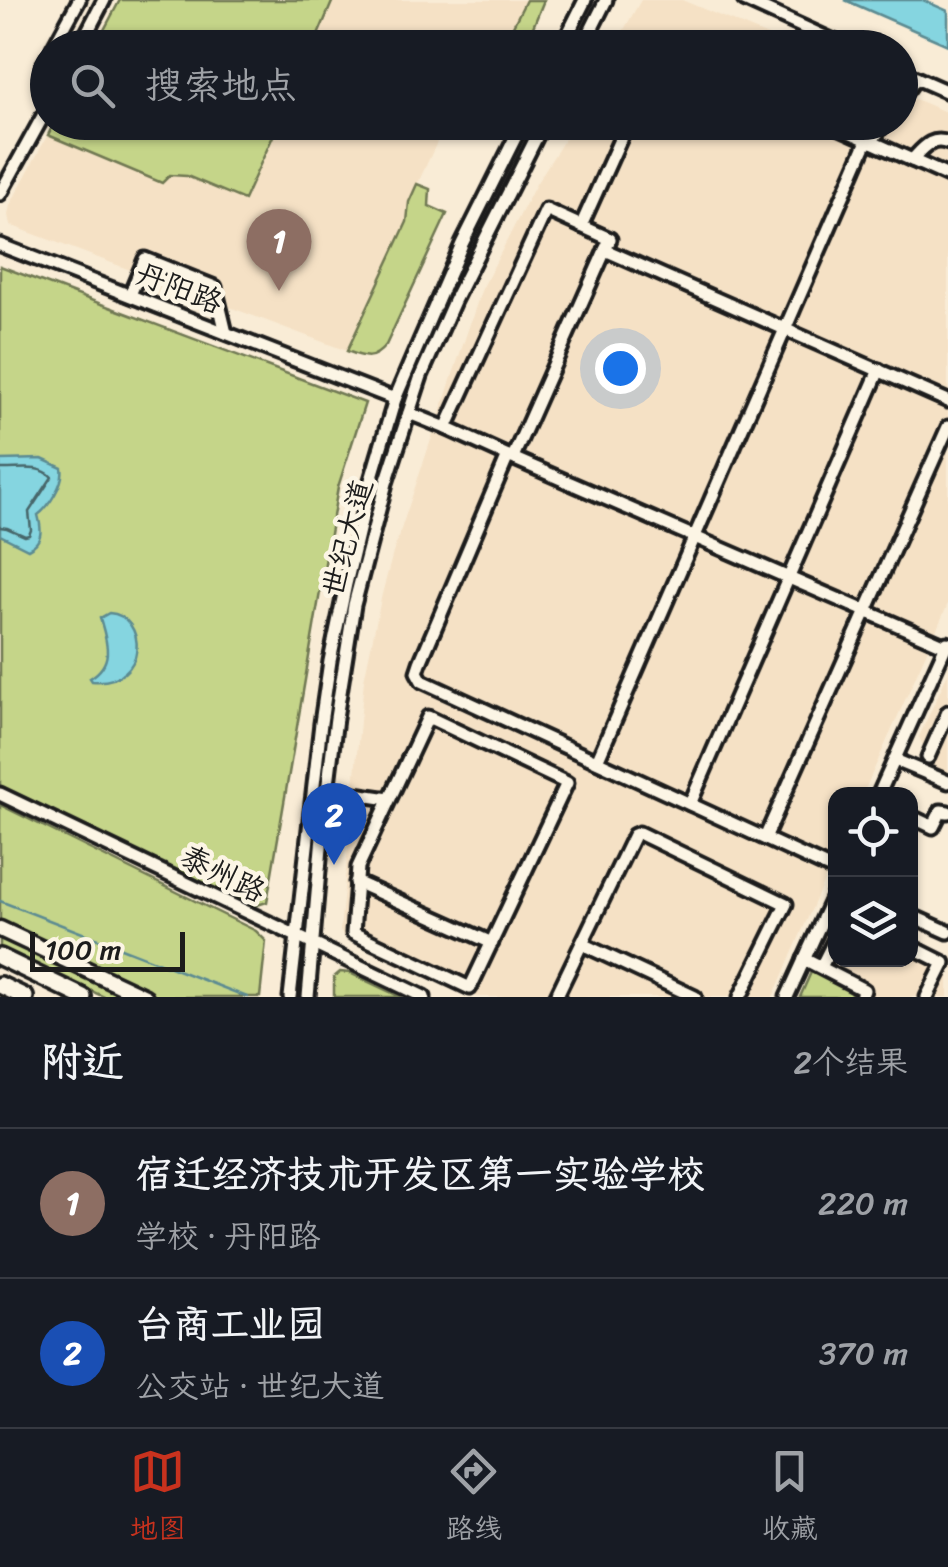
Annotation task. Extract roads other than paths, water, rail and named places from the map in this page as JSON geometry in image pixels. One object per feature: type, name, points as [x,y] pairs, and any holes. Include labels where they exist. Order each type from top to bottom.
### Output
[{"type":"highway","points":[[0,954],[83,997]]},
{"type":"highway","points":[[0,986],[24,997]]},
{"type":"main road","points":[[0,929],[145,997]]},
{"type":"street","points":[[63,30],[79,0]]},
{"type":"street","points":[[88,30],[104,0]]},
{"type":"street","points":[[571,30],[585,0]]},
{"type":"street","points":[[591,30],[606,0]]},
{"type":"street","points":[[744,0],[809,30]]},
{"type":"street","points":[[918,79],[948,92]]},
{"type":"street","points":[[0,194],[30,139]]},
{"type":"street","name":"世纪大道","points":[[290,997],[322,720],[346,584],[371,480],[395,399],[462,244],[514,140]]},
{"type":"street","name":"世纪大道","points":[[308,997],[336,722],[354,605],[386,483],[420,376],[535,140]]},
{"type":"street","points":[[581,226],[620,140]]},
{"type":"street","points":[[597,761],[867,140],[948,176]]},
{"type":"street","points":[[912,160],[930,142],[940,140],[948,144]]},
{"type":"street","points":[[446,428],[546,210],[610,239],[417,672],[422,681],[827,866]]},
{"type":"street","name":"丹阳路","points":[[0,245],[395,399]]},
{"type":"street","points":[[605,250],[948,401]]},
{"type":"street","points":[[130,295],[145,259],[215,287],[226,333]]},
{"type":"street","points":[[690,804],[879,370]]},
{"type":"street","points":[[408,413],[947,644],[882,787]]},
{"type":"street","points":[[765,838],[948,426]]},
{"type":"street","points":[[928,757],[948,712]]},
{"type":"street","points":[[428,717],[566,783],[470,988],[353,932],[358,867],[389,799],[428,717]]},
{"type":"street","points":[[322,720],[336,722]]},
{"type":"street","points":[[895,760],[948,782]]},
{"type":"street","points":[[327,790],[389,799]]},
{"type":"street","name":"泰州路","points":[[0,794],[424,997]]},
{"type":"street","points":[[918,819],[933,826],[941,811],[948,812]]},
{"type":"street","points":[[556,997],[634,835],[639,833],[786,904],[740,997]]},
{"type":"street","points":[[356,882],[492,943]]},
{"type":"street","points":[[787,997],[828,915]]},
{"type":"street","points":[[918,920],[948,935]]},
{"type":"street","points":[[582,944],[695,997]]},
{"type":"street","points":[[918,950],[944,962],[927,997]]},
{"type":"street","points":[[820,968],[828,952]]},
{"type":"street","points":[[804,959],[864,990],[861,997]]},
{"type":"water","points":[[845,0],[923,0],[948,11],[948,45]]},
{"type":"water","points":[[42,459],[62,468],[62,474],[55,494],[38,515],[39,539],[28,549],[0,535],[0,460]]},
{"type":"water","points":[[109,613],[131,625],[136,637],[133,662],[111,680],[92,681],[90,678],[106,659],[107,644],[100,618]]},
{"type":"waterway","points":[[0,901],[247,997]]},
{"type":"place","name":"宿迁经济技术开发区第一实验学校","points":[[279,291]]},
{"type":"place","name":"台商工业园","points":[[334,865]]}]
